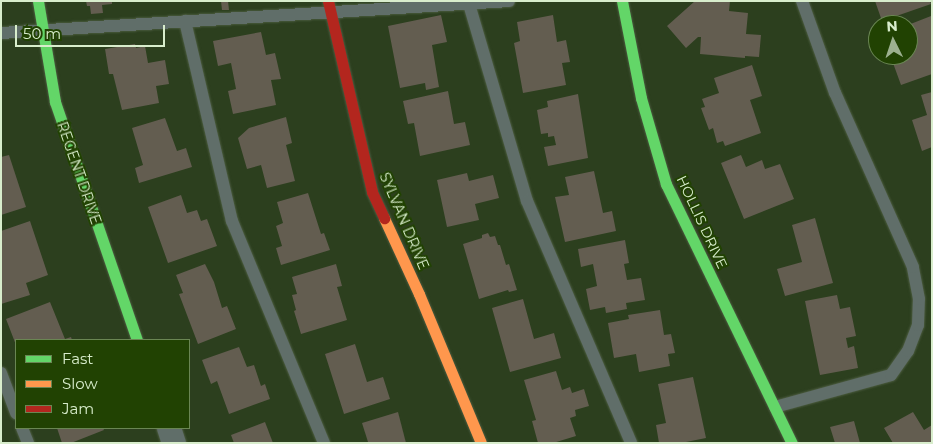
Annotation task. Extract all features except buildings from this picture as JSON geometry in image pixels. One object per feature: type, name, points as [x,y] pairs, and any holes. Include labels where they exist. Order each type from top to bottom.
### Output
[{"type":"street","name":"REGENT DRIVE","points":[[38,1],[55,102],[137,339]]},
{"type":"street","name":"HOLLIS DRIVE","points":[[622,1],[642,98],[666,184],[792,443]]},
{"type":"street","name":"SYLVAN DRIVE","points":[[328,6],[372,192],[419,294],[482,443]]},
{"type":"street","points":[[169,429],[174,443]]},
{"type":"lane","points":[[1,33],[185,21],[328,6],[469,4],[509,1]]},
{"type":"lane","points":[[775,407],[891,375],[908,352],[918,325],[919,299],[913,267],[835,93],[802,1]]},
{"type":"lane","points":[[469,4],[527,201],[631,443]]},
{"type":"lane","points":[[185,21],[232,221],[324,443]]},
{"type":"lane","points":[[1,373],[15,410]]},
{"type":"lane","points":[[22,429],[28,443]]},
{"type":"traffic: fast","points":[[38,1],[55,102],[137,339]]},
{"type":"traffic: fast","points":[[622,1],[641,98],[666,184],[792,443]]},
{"type":"traffic: slow","points":[[384,218],[419,294],[481,443]]},
{"type":"traffic: jam","points":[[328,1],[372,192],[384,218]]}]
